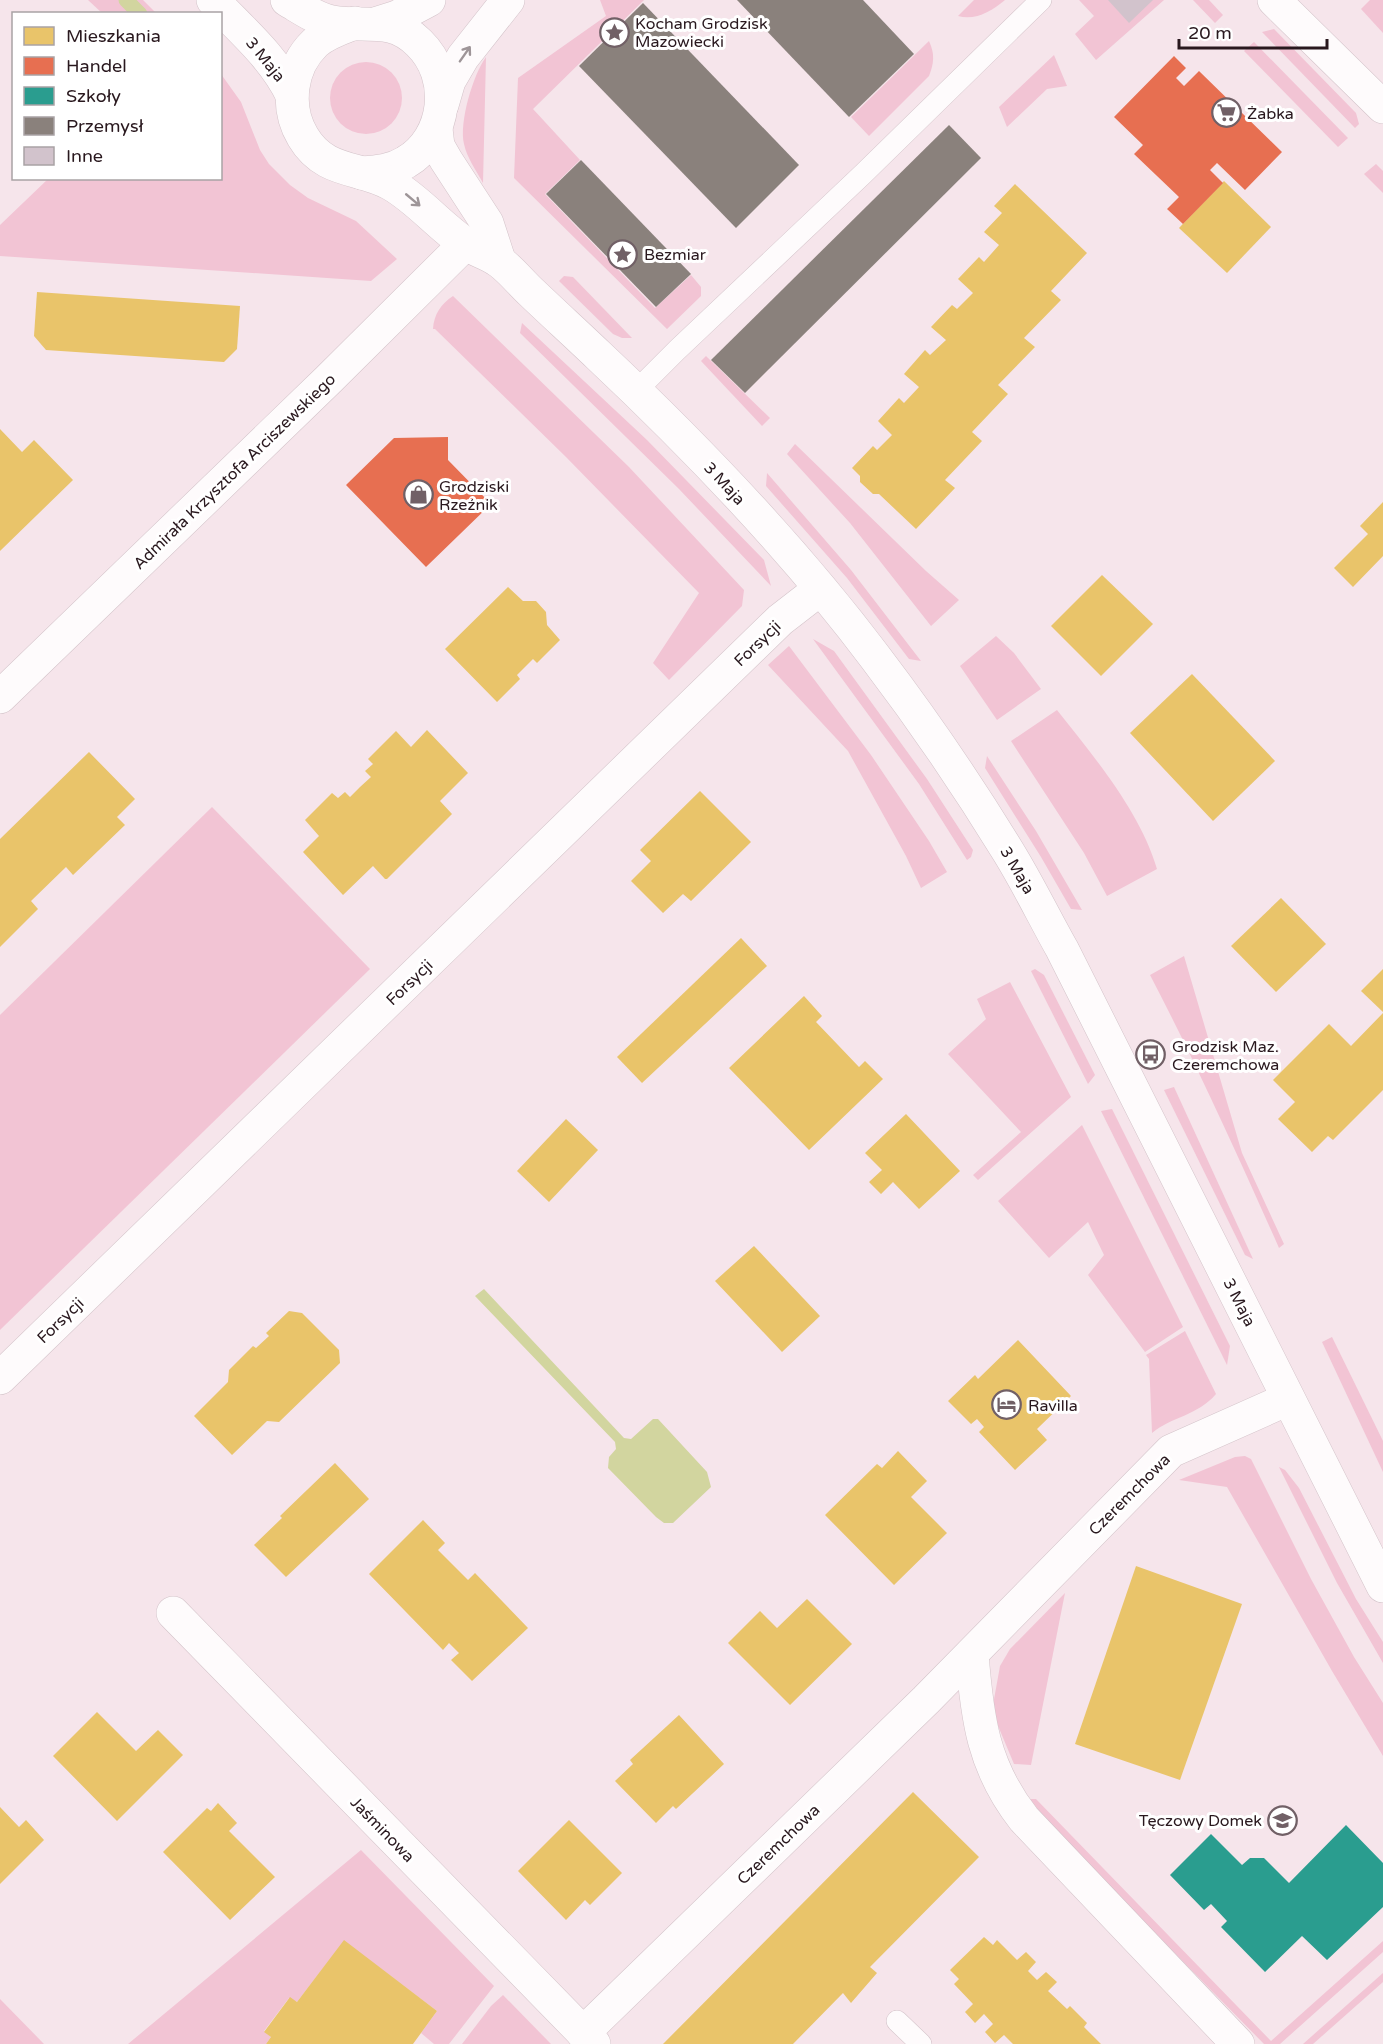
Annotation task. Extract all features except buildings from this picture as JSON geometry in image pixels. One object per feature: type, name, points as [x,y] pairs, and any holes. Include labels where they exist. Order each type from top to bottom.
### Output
[{"type":"street","name":"3 Maja","points":[[213,0],[267,55],[283,75],[292,95]]},
{"type":"street","name":"3 Maja","points":[[287,0],[311,14],[332,22],[367,23],[400,30],[419,43],[433,62],[441,84],[438,146],[487,223],[499,260]]},
{"type":"street","points":[[367,23],[397,17],[429,0]]},
{"type":"street","points":[[439,118],[449,81],[463,57],[508,0]]},
{"type":"street","points":[[1274,0],[1383,107]]},
{"type":"street","name":"3 Maja","points":[[367,23],[336,30],[317,41],[303,57],[295,75],[292,95],[294,118],[304,139],[319,156],[339,168],[387,182],[407,194],[466,243],[499,260],[636,391],[731,488],[820,589],[875,657],[941,750],[1010,854],[1062,949],[1383,1586]]},
{"type":"street","name":"3 Maja","points":[[362,173],[384,171],[406,163],[424,148],[439,118]]},
{"type":"street","name":"Admirała Krzysztofa Arciszewskiego","points":[[0,697],[345,364],[466,243]]},
{"type":"street","name":"Forsycji","points":[[0,1378],[780,620],[820,589]]},
{"type":"street","name":"Czeremchowa","points":[[589,2039],[1172,1451],[1288,1399]]},
{"type":"street","name":"Jaśminowa","points":[[173,1613],[589,2039]]},
{"type":"street","points":[[972,1654],[976,1703],[983,1739],[1007,1798],[1024,1820],[1238,2044]]},
{"type":"lane","points":[[636,391],[1041,0]]},
{"type":"lane","points":[[897,2021],[921,2044]]},
{"type":"shaded area","points":[[88,0],[143,0],[155,12],[101,12]]},
{"type":"shaded area","points":[[600,0],[644,0],[533,109],[580,160],[545,194],[655,308],[691,275],[701,287],[701,296],[667,329],[514,178],[518,78],[606,16]]},
{"type":"shaded area","points":[[974,0],[1005,0],[983,14],[971,17],[958,16]]},
{"type":"shaded area","points":[[1079,0],[1164,0],[1096,60],[1075,34],[1094,16]]},
{"type":"shaded area","points":[[1193,0],[1209,0],[1223,15],[1215,23]]},
{"type":"shaded area","points":[[1370,0],[1383,0],[1383,33],[1361,9]]},
{"type":"shaded area","points":[[1274,29],[1356,113],[1359,124],[1355,128],[1262,32]]},
{"type":"shaded area","points":[[929,41],[933,59],[929,76],[869,136],[851,117]]},
{"type":"shaded area","points":[[1254,42],[1348,138],[1338,147],[1244,51]]},
{"type":"shaded area","points":[[1054,55],[1067,86],[1047,89],[1007,127],[999,107]]},
{"type":"shaded area","points":[[486,57],[483,183],[467,154],[463,135],[468,99],[476,75]]},
{"type":"shaded area","points":[[366,62],[386,68],[396,78],[402,98],[396,118],[386,128],[366,134],[346,128],[336,118],[330,98],[336,78],[346,68]]},
{"type":"shaded area","points":[[222,75],[241,102],[260,150],[269,164],[290,185],[308,198],[356,221],[397,259],[371,281],[0,256],[0,225],[47,180],[222,180]]},
{"type":"shaded area","points":[[1376,164],[1383,171],[1383,193],[1364,174]]},
{"type":"shaded area","points":[[564,276],[573,277],[632,338],[622,338],[613,334],[559,281]]},
{"type":"shaded area","points":[[453,296],[629,467],[744,590],[742,606],[669,680],[653,663],[699,593],[566,457],[433,329],[439,310]]},
{"type":"shaded area","points":[[522,323],[647,440],[764,560],[771,586],[679,489],[520,333]]},
{"type":"shaded area","points":[[706,356],[770,418],[762,426],[701,361]]},
{"type":"shaded area","points":[[795,444],[959,600],[931,626],[850,523],[787,454]]},
{"type":"shaded area","points":[[767,473],[851,570],[921,661],[909,659],[847,578],[766,486]]},
{"type":"shaded area","points":[[996,636],[1014,653],[1041,689],[997,720],[960,666]]},
{"type":"shaded area","points":[[813,639],[834,651],[927,779],[973,850],[971,857],[967,860],[919,784]]},
{"type":"shaded area","points":[[789,646],[871,755],[947,872],[921,888],[906,856],[848,751],[768,665]]},
{"type":"shaded area","points":[[1057,710],[1128,806],[1149,847],[1157,869],[1107,896],[1084,853],[1011,741]]},
{"type":"shaded area","points":[[987,756],[1036,831],[1082,910],[1071,909],[985,768]]},
{"type":"shaded area","points":[[212,807],[370,969],[0,1330],[0,1015]]},
{"type":"shaded area","points":[[1184,956],[1242,1153],[1284,1244],[1279,1248],[1201,1077],[1150,975]]},
{"type":"shaded area","points":[[1035,969],[1044,975],[1095,1075],[1088,1084],[1031,971]]},
{"type":"shaded area","points":[[1010,982],[1071,1097],[978,1180],[973,1175],[1021,1132],[948,1054],[986,1019],[977,999]]},
{"type":"shaded area","points":[[1174,1087],[1253,1259],[1245,1255],[1164,1090]]},
{"type":"shaded area","points":[[1112,1109],[1230,1346],[1227,1365],[1101,1111]]},
{"type":"shaded area","points":[[1082,1125],[1183,1327],[1145,1352],[1088,1275],[1104,1255],[1088,1222],[1049,1258],[998,1201]]},
{"type":"shaded area","points":[[484,1289],[624,1438],[631,1439],[653,1419],[658,1419],[707,1472],[711,1487],[673,1523],[664,1523],[656,1517],[608,1468],[609,1457],[616,1449],[615,1442],[475,1296]]},
{"type":"shaded area","points":[[1185,1331],[1216,1394],[1193,1412],[1152,1433],[1149,1359],[1146,1355]]},
{"type":"shaded area","points":[[1332,1337],[1383,1441],[1383,1472],[1322,1342]]},
{"type":"shaded area","points":[[1245,1456],[1251,1459],[1311,1579],[1354,1657],[1383,1703],[1383,1756],[1227,1487],[1179,1480],[1235,1457]]},
{"type":"shaded area","points":[[1279,1467],[1285,1470],[1299,1488],[1356,1599],[1383,1642],[1383,1663],[1337,1583]]},
{"type":"shaded area","points":[[1065,1593],[1031,1765],[1014,1764],[996,1721],[993,1705],[1000,1666],[1010,1649]]},
{"type":"shaded area","points":[[1036,1799],[1271,2041],[1383,1941],[1383,1952],[1280,2044],[1264,2044],[1032,1808],[1028,1801]]},
{"type":"shaded area","points":[[361,1850],[494,1986],[449,2044],[434,2044],[421,2033],[437,2011],[344,1941],[297,2002],[289,1998],[264,2031],[271,2037],[266,2044],[128,2044]]},
{"type":"shaded area","points":[[1383,1973],[1383,1982],[1313,2044],[1303,2044]]},
{"type":"shaded area","points":[[503,1995],[551,2044],[462,2044],[491,2006]]},
{"type":"shaded area","points":[[0,1999],[44,2044],[0,2044]]},
{"type":"waterway","points":[[126,0],[138,12]]},
{"type":"place","name":"Kocham Grodzisk Mazowiecki","points":[[614,32]]},
{"type":"place","name":"Żabka","points":[[1226,113]]},
{"type":"place","name":"Bezmiar","points":[[623,254]]},
{"type":"place","name":"Grodziski Rzeźnik","points":[[418,495]]},
{"type":"place","name":"Grodzisk Maz. Czeremchowa","points":[[1151,1055]]},
{"type":"place","name":"Ravilla","points":[[1007,1405]]},
{"type":"place","name":"Tęczowy Domek","points":[[1283,1820]]}]
